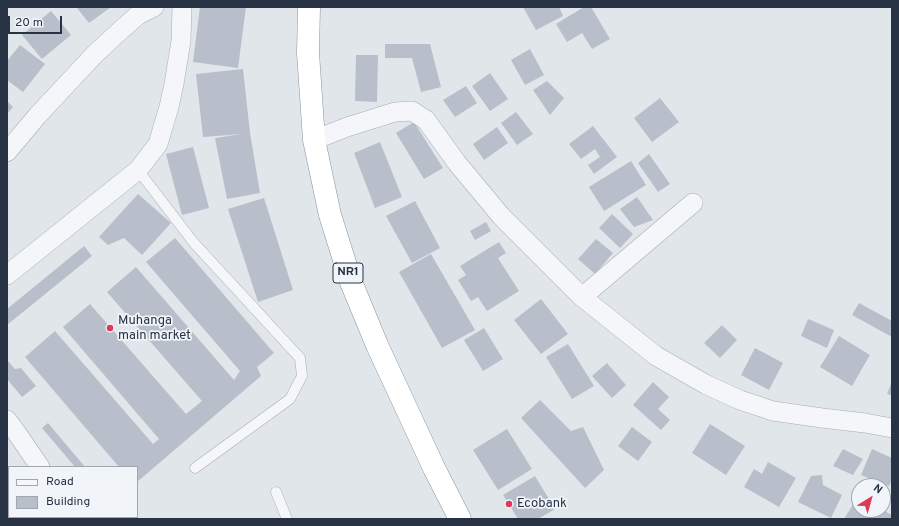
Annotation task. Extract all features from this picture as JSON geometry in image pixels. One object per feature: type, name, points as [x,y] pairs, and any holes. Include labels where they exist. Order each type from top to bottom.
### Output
[{"type":"highway","name":"NR1","points":[[309,7],[308,53],[314,140],[330,215],[351,282],[377,345],[434,468],[460,519]]},
{"type":"street","points":[[7,152],[38,114],[95,54],[138,16],[154,7]]},
{"type":"street","points":[[7,275],[138,170],[158,144],[174,84],[181,41],[182,7]]},
{"type":"street","points":[[314,140],[395,112],[412,111],[426,120],[457,164],[501,216],[582,297],[656,356],[707,385],[740,400],[773,411],[892,428]]},
{"type":"street","points":[[582,297],[693,203]]},
{"type":"street","points":[[7,420],[39,466]]},
{"type":"lane","points":[[138,170],[194,243],[300,358],[302,376],[290,399],[195,468]]},
{"type":"lane","points":[[276,492],[287,519]]},
{"type":"building","points":[[76,7],[111,7],[89,23]]},
{"type":"building","points":[[200,7],[246,7],[238,68],[193,62]]},
{"type":"building","points":[[523,7],[559,7],[563,16],[536,30]]},
{"type":"building","points":[[584,7],[591,7],[610,39],[592,49],[582,33],[567,42],[556,24]]},
{"type":"building","points":[[51,11],[71,35],[42,59],[22,35]]},
{"type":"building","points":[[385,44],[430,44],[441,87],[421,92],[412,58],[385,58]]},
{"type":"building","points":[[20,45],[45,64],[23,92],[7,80],[7,61]]},
{"type":"building","points":[[530,49],[544,75],[525,85],[511,60]]},
{"type":"building","points":[[356,55],[378,55],[377,102],[355,101]]},
{"type":"building","points":[[243,69],[250,133],[260,193],[227,199],[215,138],[242,134],[203,137],[196,74]]},
{"type":"building","points":[[490,73],[508,99],[490,111],[472,86]]},
{"type":"building","points":[[547,81],[564,98],[550,115],[533,90]]},
{"type":"building","points":[[466,86],[477,103],[455,117],[443,100]]},
{"type":"building","points":[[660,98],[679,122],[652,142],[634,118]]},
{"type":"building","points":[[7,101],[13,107],[7,114]]},
{"type":"building","points":[[516,112],[533,134],[517,145],[501,123]]},
{"type":"building","points":[[414,122],[443,168],[424,179],[396,133]]},
{"type":"building","points":[[593,126],[617,157],[594,174],[588,165],[600,157],[595,149],[581,159],[569,144]]},
{"type":"building","points":[[497,127],[508,143],[484,160],[473,144]]},
{"type":"building","points":[[380,142],[402,197],[375,208],[354,153]]},
{"type":"building","points":[[193,147],[209,208],[182,215],[166,154]]},
{"type":"building","points":[[649,154],[670,184],[658,192],[638,163]]},
{"type":"building","points":[[631,161],[646,185],[604,211],[589,187]]},
{"type":"building","points":[[138,194],[171,223],[142,255],[124,238],[108,245],[99,237]]},
{"type":"building","points":[[637,197],[653,220],[634,227],[620,209]]},
{"type":"building","points":[[264,198],[293,290],[258,302],[228,209]]},
{"type":"building","points":[[415,201],[440,248],[412,263],[386,216]]},
{"type":"building","points":[[612,214],[633,234],[620,248],[599,228]]},
{"type":"building","points":[[486,222],[491,231],[475,240],[470,231]]},
{"type":"building","points":[[175,238],[274,353],[257,367],[261,376],[138,481],[138,466],[118,466],[25,357],[55,331],[153,444],[159,439],[63,327],[90,304],[186,414],[202,401],[107,292],[136,267],[234,380],[240,371],[146,262]]},
{"type":"building","points":[[596,239],[613,253],[595,274],[578,259]]},
{"type":"building","points":[[499,242],[506,253],[498,258],[519,291],[487,311],[478,297],[471,301],[458,280],[466,275],[460,266]]},
{"type":"building","points":[[84,246],[92,256],[7,325],[7,309]]},
{"type":"building","points":[[431,254],[475,330],[442,348],[399,272]]},
{"type":"building","points":[[541,299],[568,334],[541,354],[514,320]]},
{"type":"building","points":[[859,303],[892,321],[892,337],[852,315]]},
{"type":"building","points":[[808,319],[834,330],[827,348],[801,336]]},
{"type":"building","points":[[722,325],[737,340],[720,358],[704,343]]},
{"type":"building","points":[[484,328],[503,359],[483,371],[464,340]]},
{"type":"building","points":[[839,336],[870,355],[852,386],[820,367]]},
{"type":"building","points":[[568,344],[594,386],[572,399],[546,357]]},
{"type":"building","points":[[755,348],[783,363],[769,390],[741,375]]},
{"type":"building","points":[[7,360],[15,369],[21,368],[36,386],[22,397],[7,379]]},
{"type":"building","points":[[607,363],[626,385],[612,398],[592,376]]},
{"type":"building","points":[[892,381],[892,395],[887,394]]},
{"type":"building","points":[[653,382],[669,397],[658,409],[670,420],[661,430],[633,405]]},
{"type":"building","points":[[540,400],[571,431],[583,427],[604,470],[585,488],[521,418]]},
{"type":"building","points":[[48,423],[84,466],[74,466],[42,428]]},
{"type":"building","points":[[710,424],[745,446],[726,475],[692,453]]},
{"type":"building","points":[[632,427],[652,442],[638,461],[618,446]]},
{"type":"building","points":[[507,429],[532,469],[498,490],[473,450]]},
{"type":"building","points":[[843,449],[863,459],[853,475],[833,466]]},
{"type":"building","points":[[872,449],[892,458],[891,482],[891,478],[869,478],[861,475]]},
{"type":"building","points":[[768,462],[796,478],[779,507],[744,487],[754,469],[762,474]]},
{"type":"building","points":[[822,475],[823,485],[842,495],[831,518],[798,502],[811,476]]},
{"type":"building","points":[[535,476],[555,509],[538,519],[518,519],[503,495]]},
{"type":"building","points":[[7,482],[8,518],[26,518],[7,519]]},
{"type":"building","points":[[851,508],[851,518],[891,518],[892,515],[891,519],[844,519]]},
{"type":"place","name":"Muhanga main market","points":[[110,328]]},
{"type":"place","name":"Ecobank","points":[[509,504]]}]
